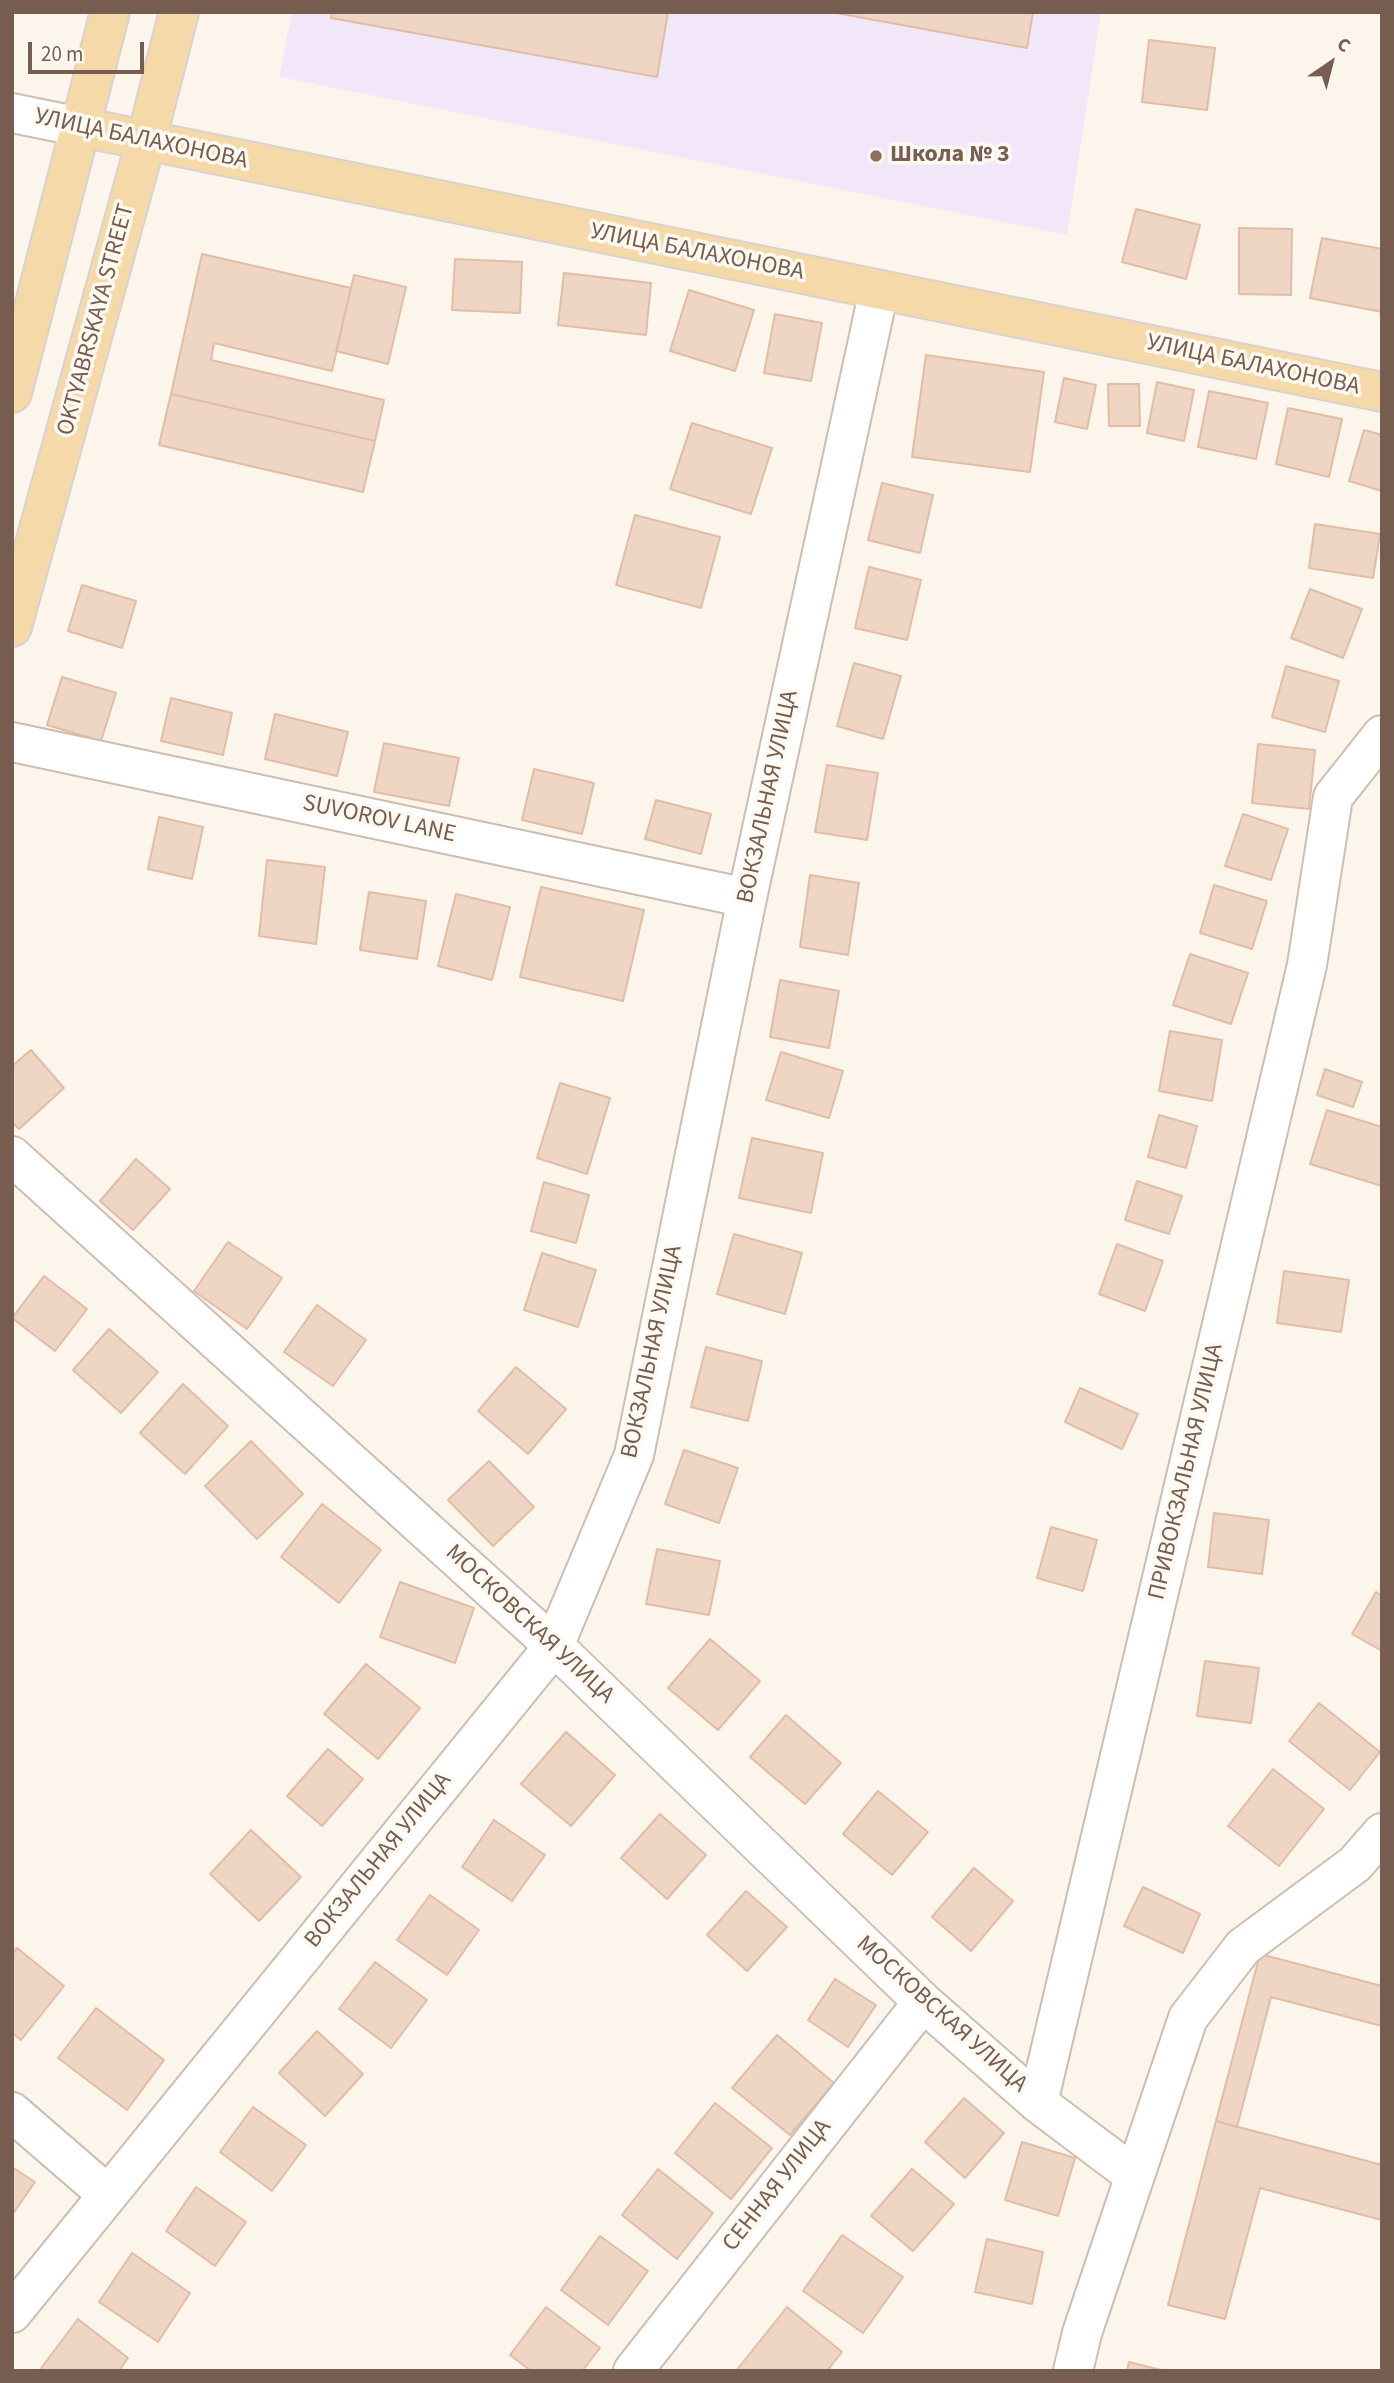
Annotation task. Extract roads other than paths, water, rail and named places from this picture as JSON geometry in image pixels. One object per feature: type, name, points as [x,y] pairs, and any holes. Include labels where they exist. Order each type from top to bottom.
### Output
[{"type":"main road","points":[[12,393],[110,12]]},
{"type":"main road","name":"OKTYABRSKAYA STREET","points":[[12,627],[179,12]]},
{"type":"main road","name":"УЛИЦА БАЛАХОНОВА","points":[[82,127],[1382,393]]},
{"type":"street","name":"УЛИЦА БАЛАХОНОВА","points":[[12,113],[82,127]]},
{"type":"street","name":"ВОКЗАЛЬНАЯ УЛИЦА","points":[[12,2313],[554,1646],[634,1455],[747,898],[879,290]]},
{"type":"street","name":"ПРИВОКЗАЛЬНАЯ УЛИЦА","points":[[1038,2102],[1307,965],[1333,797],[1382,735]]},
{"type":"street","name":"SUVOROV LANE","points":[[12,742],[747,898]]},
{"type":"street","name":"МОСКОВСКАЯ УЛИЦА","points":[[12,1156],[554,1646],[923,2002],[1038,2102]]},
{"type":"street","points":[[1073,2371],[1082,2333],[1188,2018],[1243,1947],[1355,1864],[1382,1833]]},
{"type":"street","name":"СЕННАЯ УЛИЦА","points":[[633,2371],[923,2002]]},
{"type":"street","points":[[1038,2102],[1135,2176]]},
{"type":"street","points":[[12,2112],[108,2195]]},
{"type":"place","name":"Школа № 3","points":[[876,156]]}]
